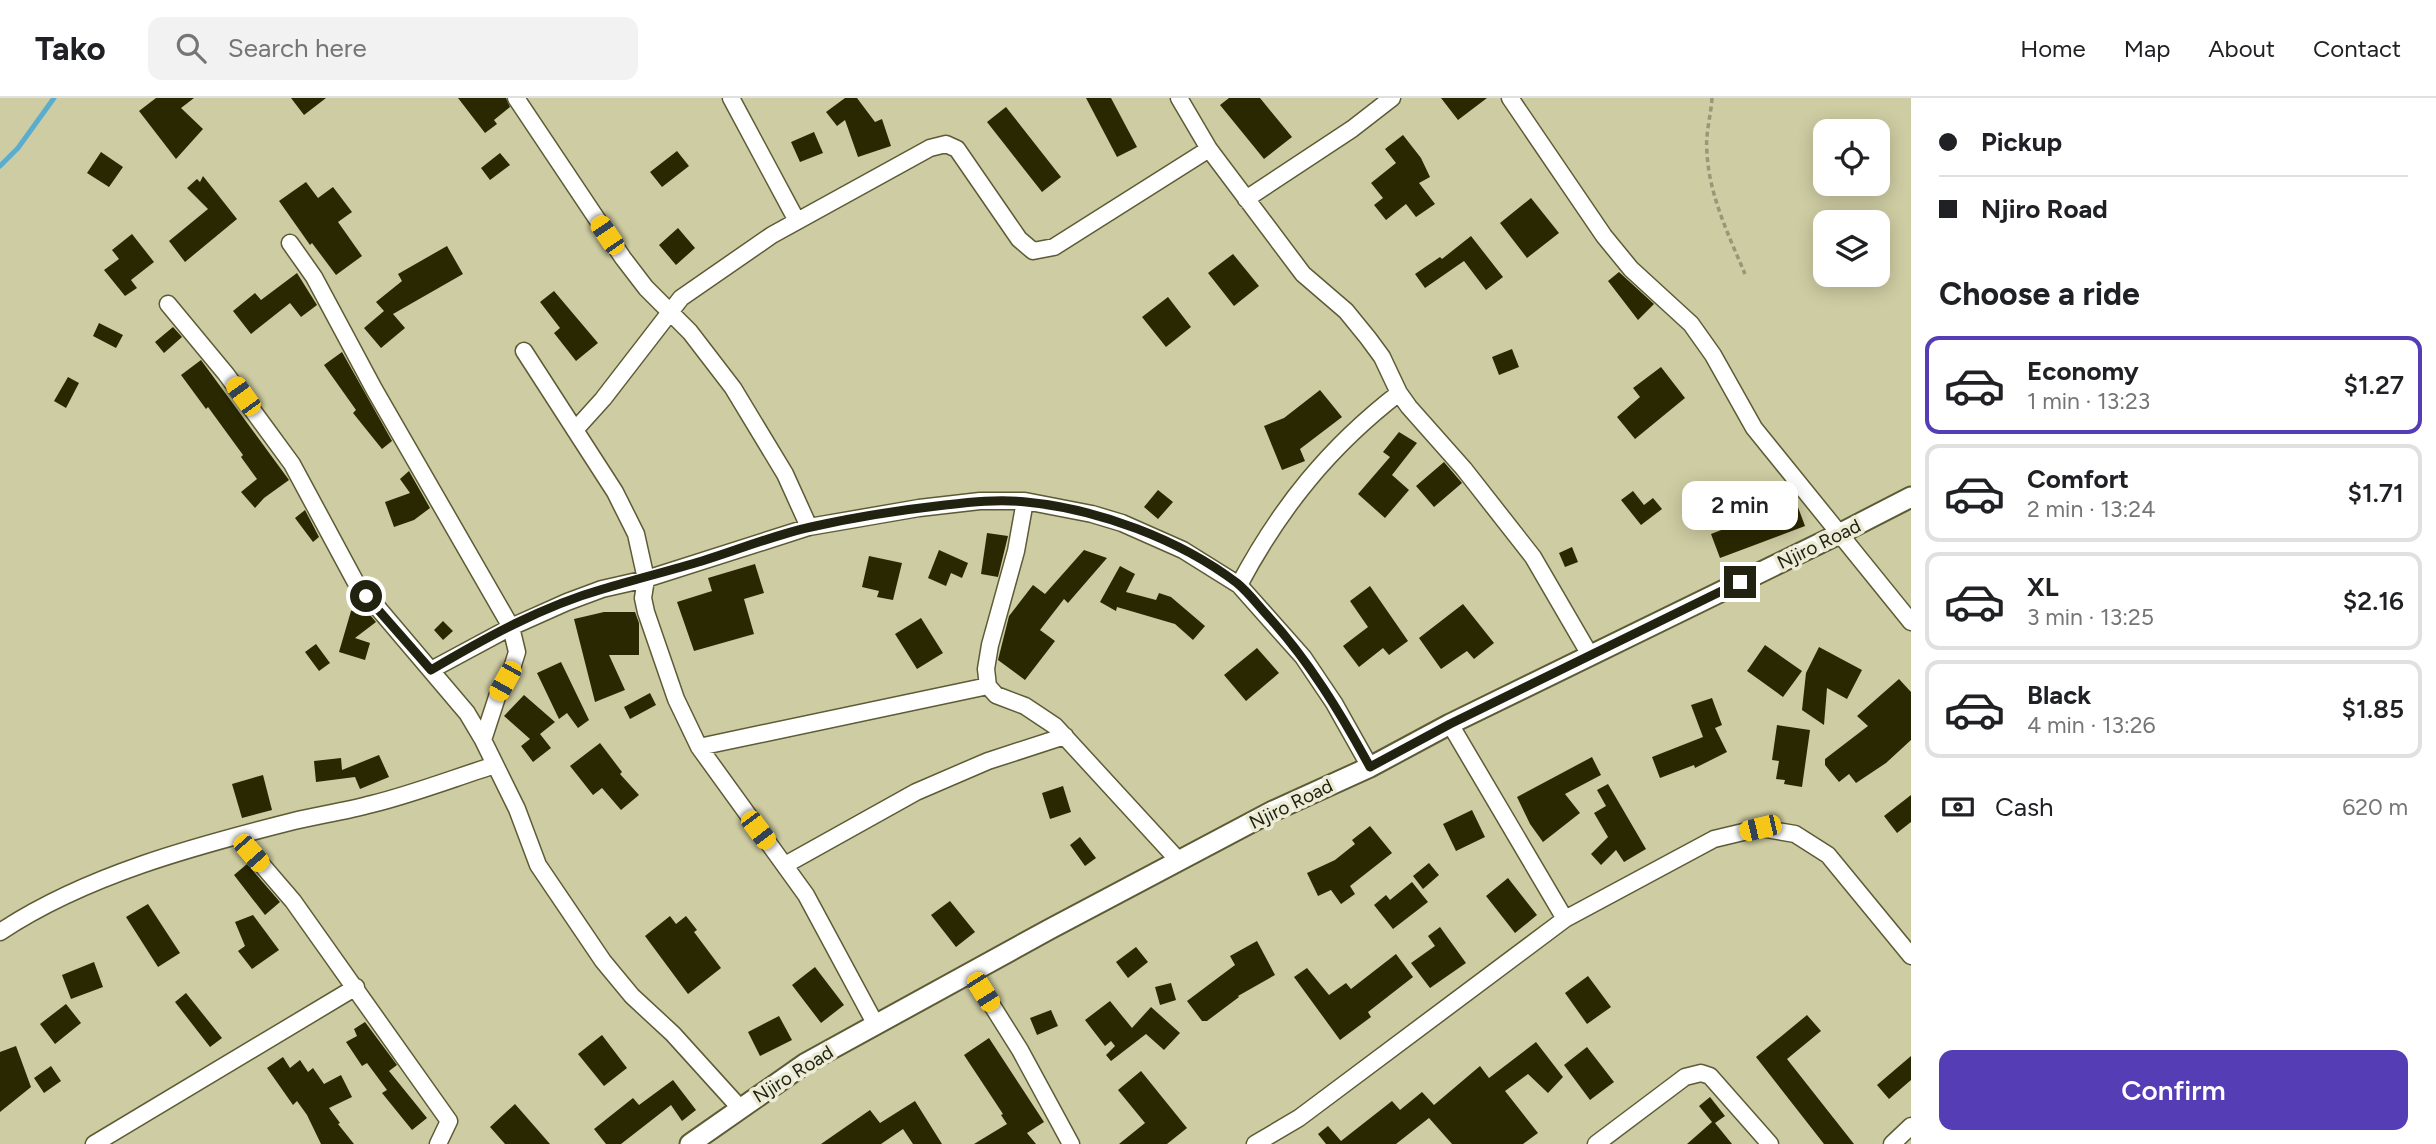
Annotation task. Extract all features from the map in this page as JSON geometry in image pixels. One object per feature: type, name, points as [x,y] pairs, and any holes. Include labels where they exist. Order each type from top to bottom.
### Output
[{"type":"street","points":[[516,98],[623,258],[646,288],[690,332],[733,388],[785,474],[809,527]]},
{"type":"street","points":[[731,98],[797,221]]},
{"type":"street","points":[[1179,98],[1209,149],[1303,274],[1346,311],[1368,338],[1382,357],[1399,393],[1464,469],[1533,557],[1590,655]]},
{"type":"street","points":[[1246,199],[1352,129],[1392,98]]},
{"type":"street","points":[[1510,98],[1604,236],[1631,269],[1698,332],[1755,428],[1911,622]]},
{"type":"street","points":[[575,430],[603,399],[681,298],[772,235],[930,148],[951,145],[964,158],[1019,239],[1034,251],[1054,247],[1209,149]]},
{"type":"street","points":[[290,243],[314,277],[374,389],[511,627],[517,652],[498,694],[483,740]]},
{"type":"street","points":[[168,303],[226,374],[292,464],[355,581],[467,713],[517,809],[538,865],[603,961],[632,996],[673,1034],[740,1108]]},
{"type":"street","points":[[524,351],[615,492],[636,534],[646,579],[643,598],[646,612],[676,699],[699,747],[785,865],[827,931],[876,1025]]},
{"type":"street","points":[[1239,585],[1279,516],[1314,471],[1347,437],[1399,393]]},
{"type":"street","name":"Njiro Road","points":[[690,1144],[806,1063],[1273,811],[1370,767],[1450,724],[1911,497]]},
{"type":"street","points":[[431,670],[511,627],[602,589],[646,579],[809,527],[919,508],[980,501],[1025,501],[1092,514],[1122,523],[1183,550],[1239,585],[1303,657],[1334,703],[1370,767]]},
{"type":"street","points":[[1025,501],[1016,551],[990,645],[986,669],[988,686],[996,695],[1035,712],[1065,736],[1179,861]]},
{"type":"street","points":[[699,747],[988,686]]},
{"type":"street","points":[[1450,724],[1565,919]]},
{"type":"street","points":[[785,865],[916,792],[988,761],[1065,736]]},
{"type":"street","points":[[0,932],[68,893],[183,851],[294,821],[374,804],[495,765]]},
{"type":"street","points":[[1255,1144],[1299,1118],[1565,919],[1714,839],[1760,828],[1795,834],[1828,855],[1911,956]]},
{"type":"street","points":[[238,837],[293,901],[449,1121],[438,1144]]},
{"type":"street","points":[[971,972],[1020,1050],[1071,1144]]},
{"type":"street","points":[[94,1144],[356,987]]},
{"type":"street","points":[[1596,1144],[1685,1077],[1701,1073],[1710,1076],[1770,1144]]},
{"type":"street","points":[[1892,1144],[1911,1126]]},
{"type":"path","points":[[1712,98],[1707,135],[1709,170],[1714,195],[1745,274]]},
{"type":"building","points":[[156,98],[194,98],[181,108],[203,129],[176,159],[139,111]]},
{"type":"building","points":[[291,98],[326,98],[304,115]]},
{"type":"building","points":[[458,98],[506,98],[510,107],[494,120],[497,124],[485,133]]},
{"type":"building","points":[[845,98],[857,98],[875,122],[882,119],[891,146],[858,157],[845,120],[837,126],[826,112]]},
{"type":"building","points":[[1086,98],[1111,98],[1137,147],[1117,157]]},
{"type":"building","points":[[1229,98],[1260,98],[1292,137],[1264,159],[1220,105]]},
{"type":"building","points":[[1441,98],[1487,98],[1458,120]]},
{"type":"building","points":[[1006,107],[1061,177],[1042,192],[987,122]]},
{"type":"building","points":[[814,132],[823,153],[800,162],[791,142]]},
{"type":"building","points":[[1403,135],[1421,158],[1430,177],[1419,183],[1435,204],[1416,217],[1406,204],[1386,220],[1374,205],[1383,198],[1371,183],[1396,163],[1385,149]]},
{"type":"building","points":[[677,151],[689,166],[662,187],[650,172]]},
{"type":"building","points":[[101,152],[123,167],[109,187],[87,173]]},
{"type":"building","points":[[500,153],[510,165],[490,180],[481,168]]},
{"type":"building","points":[[203,176],[237,219],[185,262],[169,241],[208,209],[187,188],[197,179],[200,182]]},
{"type":"building","points":[[306,182],[318,198],[333,187],[352,212],[338,222],[362,256],[336,275],[312,243],[310,245],[279,201]]},
{"type":"building","points":[[1531,198],[1559,233],[1527,258],[1500,223]]},
{"type":"building","points":[[678,228],[695,248],[676,265],[659,245]]},
{"type":"building","points":[[132,234],[154,262],[131,280],[137,288],[125,296],[104,270],[119,259],[112,250]]},
{"type":"building","points":[[1471,236],[1503,277],[1486,290],[1464,261],[1425,288],[1415,274],[1440,257],[1442,259]]},
{"type":"building","points":[[447,246],[463,274],[393,314],[405,328],[381,348],[364,328],[384,311],[376,302],[402,281],[398,274]]},
{"type":"building","points":[[1233,254],[1259,286],[1234,306],[1208,273]]},
{"type":"building","points":[[1619,272],[1654,304],[1638,320],[1608,281]]},
{"type":"building","points":[[297,273],[317,305],[301,317],[290,303],[251,334],[233,311],[255,293],[261,300]]},
{"type":"building","points":[[554,291],[598,343],[576,361],[554,333],[560,328],[540,302]]},
{"type":"building","points":[[1168,297],[1191,327],[1166,347],[1142,317]]},
{"type":"building","points":[[99,323],[123,335],[116,348],[93,336]]},
{"type":"building","points":[[173,327],[182,337],[164,353],[155,342]]},
{"type":"building","points":[[1512,349],[1519,367],[1499,375],[1492,357]]},
{"type":"building","points":[[342,352],[392,441],[382,449],[353,413],[356,410],[324,365]]},
{"type":"building","points":[[201,360],[289,480],[255,508],[241,492],[257,479],[208,407],[206,409],[181,375]]},
{"type":"building","points":[[1661,367],[1685,398],[1635,439],[1617,417],[1640,397],[1633,388]]},
{"type":"building","points":[[68,377],[79,383],[66,408],[54,401]]},
{"type":"building","points":[[1320,390],[1342,417],[1300,449],[1305,461],[1282,470],[1264,426],[1284,418]]},
{"type":"building","points":[[1399,432],[1417,443],[1392,475],[1409,490],[1385,518],[1358,494],[1390,457],[1383,452]]},
{"type":"building","points":[[1444,462],[1462,483],[1434,507],[1416,486]]},
{"type":"building","points":[[409,471],[430,508],[414,520],[394,527],[385,502],[410,493],[400,479]]},
{"type":"building","points":[[1158,490],[1173,502],[1158,519],[1144,507]]},
{"type":"building","points":[[1633,491],[1644,505],[1653,498],[1662,509],[1641,525],[1621,500]]},
{"type":"building","points":[[1792,491],[1805,526],[1720,558],[1711,534],[1747,520],[1743,510]]},
{"type":"building","points":[[305,510],[319,537],[313,542],[295,518]]},
{"type":"building","points":[[987,533],[1008,536],[998,577],[981,574]]},
{"type":"building","points":[[1572,547],[1578,562],[1565,567],[1559,553]]},
{"type":"building","points":[[939,550],[968,563],[962,578],[951,573],[946,586],[928,578]]},
{"type":"building","points":[[1084,550],[1107,558],[1068,603],[1064,599],[1040,630],[1055,641],[1025,680],[998,660],[1009,616],[1033,585],[1045,594]]},
{"type":"building","points":[[869,556],[902,563],[893,600],[877,597],[879,591],[862,587]]},
{"type":"building","points":[[755,564],[764,593],[744,599],[754,634],[694,651],[677,602],[712,591],[708,578]]},
{"type":"building","points":[[1120,566],[1135,574],[1126,592],[1156,600],[1159,593],[1171,597],[1205,626],[1193,640],[1175,624],[1117,607],[1116,611],[1100,602]]},
{"type":"building","points":[[1370,586],[1408,641],[1389,655],[1383,648],[1359,667],[1343,646],[1368,627],[1350,601]]},
{"type":"building","points":[[360,603],[376,622],[355,638],[370,643],[365,660],[339,652],[351,611]]},
{"type":"building","points":[[1463,604],[1494,643],[1474,659],[1467,651],[1441,669],[1419,638]]},
{"type":"building","points":[[604,612],[635,612],[639,623],[639,655],[609,655],[625,690],[595,702],[574,619]]},
{"type":"building","points":[[921,618],[943,653],[917,669],[895,634]]},
{"type":"building","points":[[443,621],[453,631],[443,640],[434,630]]},
{"type":"building","points":[[316,644],[330,663],[319,671],[305,652]]},
{"type":"building","points":[[1765,645],[1802,671],[1783,697],[1747,671]]},
{"type":"building","points":[[1819,647],[1862,670],[1847,699],[1827,688],[1824,725],[1802,710],[1806,673]]},
{"type":"building","points":[[1257,648],[1279,673],[1246,701],[1224,675]]},
{"type":"building","points":[[561,662],[589,720],[578,728],[567,713],[559,719],[537,673]]},
{"type":"building","points":[[1899,679],[1911,692],[1911,740],[1886,763],[1856,783],[1849,774],[1839,782],[1825,765],[1825,759],[1868,726],[1857,716]]},
{"type":"building","points":[[650,693],[656,705],[630,719],[624,707]]},
{"type":"building","points":[[524,695],[555,722],[540,734],[551,748],[533,762],[521,746],[530,739],[504,716]]},
{"type":"building","points":[[1712,698],[1722,725],[1715,728],[1727,752],[1695,768],[1694,765],[1660,778],[1652,757],[1703,737],[1691,705]]},
{"type":"building","points":[[1777,725],[1810,730],[1802,787],[1784,784],[1785,780],[1776,779],[1779,761],[1772,760]]},
{"type":"building","points":[[600,743],[622,772],[620,774],[639,795],[621,810],[602,788],[593,795],[570,766]]},
{"type":"building","points":[[379,755],[389,777],[360,789],[355,777],[316,782],[314,761],[341,758],[342,770]]},
{"type":"building","points":[[1592,757],[1601,775],[1565,794],[1580,813],[1543,842],[1530,824],[1517,797]]},
{"type":"building","points":[[263,775],[272,810],[242,818],[232,784]]},
{"type":"building","points":[[1608,784],[1646,849],[1624,862],[1616,850],[1601,865],[1591,854],[1608,837],[1594,813],[1606,806],[1597,790]]},
{"type":"building","points":[[1063,786],[1071,812],[1050,819],[1042,793]]},
{"type":"building","points":[[1911,795],[1911,822],[1897,833],[1884,816]]},
{"type":"building","points":[[1472,810],[1485,837],[1456,851],[1443,824]]},
{"type":"building","points":[[1370,826],[1392,853],[1350,886],[1355,894],[1341,904],[1331,890],[1318,896],[1307,873],[1335,860],[1355,844],[1352,840]]},
{"type":"building","points":[[1080,837],[1096,858],[1085,866],[1070,845]]},
{"type":"building","points":[[1429,863],[1439,875],[1423,889],[1413,876]]},
{"type":"building","points":[[247,864],[280,902],[265,915],[234,875]]},
{"type":"building","points":[[1508,878],[1537,915],[1515,933],[1486,896]]},
{"type":"building","points":[[1412,882],[1428,902],[1393,929],[1374,905],[1386,895],[1390,900]]},
{"type":"building","points":[[950,901],[975,932],[956,947],[931,915]]},
{"type":"building","points":[[148,904],[180,953],[158,967],[126,917]]},
{"type":"building","points":[[253,915],[279,950],[252,969],[238,951],[245,946],[235,922]]},
{"type":"building","points":[[670,916],[676,924],[686,916],[697,930],[694,932],[721,968],[688,994],[645,936]]},
{"type":"building","points":[[1440,927],[1466,963],[1430,988],[1411,963],[1435,946],[1428,936]]},
{"type":"building","points":[[1257,941],[1275,975],[1238,996],[1207,1021],[1202,1021],[1187,1001],[1235,965],[1230,956]]},
{"type":"building","points":[[1136,947],[1148,962],[1128,978],[1116,962]]},
{"type":"building","points":[[1396,954],[1413,977],[1368,1012],[1371,1017],[1340,1040],[1294,977],[1307,968],[1329,995],[1346,983],[1351,989]]},
{"type":"building","points":[[94,962],[103,987],[71,999],[62,975]]},
{"type":"building","points":[[815,967],[844,1005],[821,1023],[792,985]]},
{"type":"building","points":[[1588,976],[1611,1007],[1587,1024],[1565,993]]},
{"type":"building","points":[[1171,983],[1176,1000],[1160,1005],[1155,987]]},
{"type":"building","points":[[186,993],[222,1038],[210,1047],[175,1002]]},
{"type":"building","points":[[1110,1001],[1132,1028],[1151,1007],[1180,1033],[1164,1050],[1146,1034],[1111,1061],[1106,1055],[1115,1046],[1111,1041],[1105,1046],[1085,1020]]},
{"type":"building","points":[[66,1004],[81,1023],[55,1044],[40,1024]]},
{"type":"building","points":[[1051,1010],[1058,1026],[1037,1035],[1030,1018]]},
{"type":"building","points":[[1807,1015],[1821,1031],[1787,1059],[1854,1144],[1824,1144],[1756,1057]]},
{"type":"building","points":[[779,1016],[792,1040],[760,1056],[748,1032]]},
{"type":"building","points":[[365,1022],[397,1065],[389,1071],[427,1118],[412,1130],[382,1093],[387,1090],[367,1063],[362,1066],[346,1042],[357,1036],[354,1029]]},
{"type":"building","points":[[602,1035],[627,1068],[604,1086],[578,1054]]},
{"type":"building","points":[[989,1038],[1044,1122],[1027,1133],[1036,1144],[974,1144],[1007,1124],[964,1055]]},
{"type":"building","points":[[1536,1042],[1563,1077],[1548,1093],[1528,1074],[1505,1091],[1538,1133],[1523,1144],[1452,1144],[1429,1118],[1396,1144],[1326,1144],[1318,1134],[1328,1126],[1341,1141],[1392,1101],[1400,1110],[1422,1092],[1434,1105],[1480,1066],[1489,1078]]},
{"type":"building","points":[[16,1046],[31,1087],[0,1112],[0,1052]]},
{"type":"building","points":[[1587,1047],[1614,1082],[1590,1100],[1564,1065]]},
{"type":"building","points":[[1911,1056],[1911,1080],[1889,1099],[1877,1085]]},
{"type":"building","points":[[283,1057],[290,1068],[300,1060],[308,1072],[313,1068],[324,1084],[341,1075],[352,1097],[329,1108],[354,1144],[321,1144],[307,1115],[297,1101],[293,1105],[267,1068]]},
{"type":"building","points":[[51,1066],[61,1081],[44,1093],[34,1078]]},
{"type":"building","points":[[1141,1071],[1187,1128],[1167,1144],[1119,1144],[1145,1123],[1118,1090]]},
{"type":"building","points":[[673,1080],[696,1110],[682,1121],[671,1105],[621,1144],[606,1144],[594,1129],[633,1098],[639,1105]]},
{"type":"building","points":[[1710,1097],[1725,1116],[1715,1123],[1732,1144],[1687,1144],[1712,1122],[1699,1106]]},
{"type":"building","points":[[915,1101],[942,1144],[913,1144],[903,1129],[881,1144],[821,1144],[870,1110],[880,1123]]},
{"type":"building","points":[[515,1104],[550,1144],[505,1144],[490,1127]]},
{"type":"waterway","points":[[0,166],[18,148],[54,98]]},
{"type":"route","points":[[366,596],[431,670],[466,649],[567,602],[809,527],[919,508],[980,501],[1025,501],[1092,514],[1122,523],[1183,550],[1239,585],[1303,657],[1334,703],[1370,767],[1450,724],[1740,582]]}]
